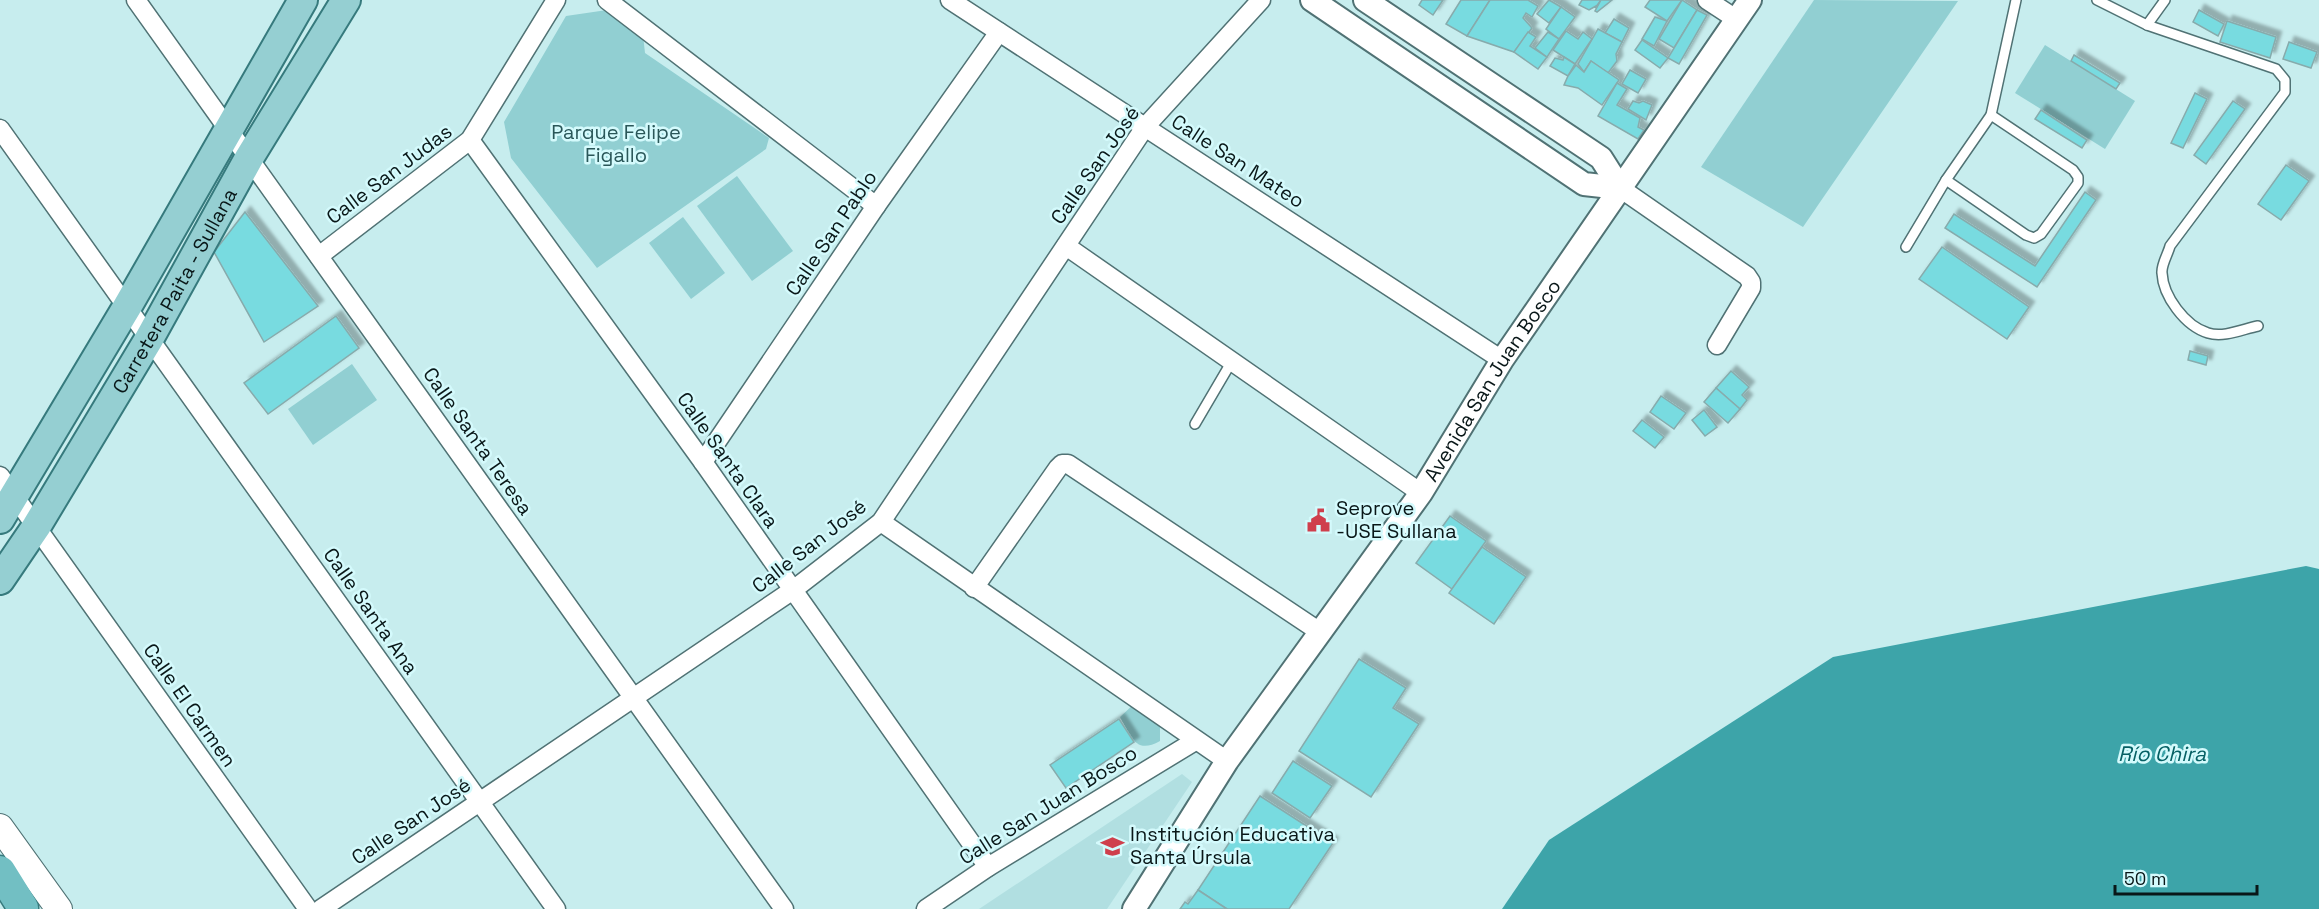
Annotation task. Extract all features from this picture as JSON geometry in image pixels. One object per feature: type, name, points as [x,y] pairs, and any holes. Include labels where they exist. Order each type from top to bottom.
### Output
[{"type":"highway","points":[[0,872],[24,908]]},
{"type":"highway","points":[[0,876],[24,908]]},
{"type":"main road","name":"Carretera Paita - Sullana","points":[[5,497],[127,307],[303,0]]},
{"type":"main road","name":"Carretera Paita - Sullana","points":[[0,580],[36,527],[150,339],[249,158],[346,0]]},
{"type":"main road","points":[[0,827],[59,909]]},
{"type":"street","name":"Calle Santa Teresa","points":[[136,0],[784,909]]},
{"type":"street","name":"Calle San Judas","points":[[319,256],[470,140],[556,0]]},
{"type":"street","points":[[607,0],[876,206]]},
{"type":"street","name":"Calle San Mateo","points":[[950,0],[1502,360]]},
{"type":"street","name":"Calle San José","points":[[321,909],[793,590],[881,522],[1145,127],[1261,0]]},
{"type":"street","points":[[1312,0],[1584,184],[1620,188]]},
{"type":"street","points":[[1365,0],[1601,158],[1620,188],[1747,276],[1751,282],[1751,288],[1717,345]]},
{"type":"street","points":[[1707,0],[1736,19]]},
{"type":"street","name":"Avenida San Juan Bosco","points":[[1134,909],[1227,761],[1421,493],[1502,360],[1750,0]]},
{"type":"street","name":"Calle San Pablo","points":[[703,462],[876,206],[999,32]]},
{"type":"street","name":"Calle Santa Ana","points":[[0,129],[556,909]]},
{"type":"street","name":"Calle Santa Clara","points":[[470,140],[703,462],[988,867]]},
{"type":"street","points":[[1066,246],[1421,493]]},
{"type":"street","points":[[974,588],[1058,468],[1062,464],[1068,464],[1320,632]]},
{"type":"street","name":"Calle El Carmen","points":[[5,497],[36,527],[308,909]]},
{"type":"street","points":[[881,522],[1227,761]]},
{"type":"street","name":"Calle San Juan Bosco","points":[[926,909],[988,867],[1195,741]]},
{"type":"lane","points":[[1906,247],[1946,180],[1991,116],[2016,0]]},
{"type":"lane","points":[[2097,0],[2147,25],[2276,69],[2285,80],[2285,92],[2170,246],[2161,271],[2166,290],[2178,313],[2206,333],[2222,334],[2258,326]]},
{"type":"lane","points":[[2147,25],[2165,0]]},
{"type":"lane","points":[[1946,180],[2026,235],[2034,238],[2041,234],[2078,183],[2078,177],[2073,170],[1991,116]]},
{"type":"lane","points":[[1195,424],[1232,361]]},
{"type":"shaded area","name":"Institución Educativa Santa Úrsula","points":[[1182,774],[1192,782],[1107,909],[979,909]]},
{"type":"green space","points":[[1814,0],[1958,1],[1803,227],[1701,167]]},
{"type":"green space","name":"Parque Felipe Figallo","points":[[607,10],[643,35],[645,53],[769,138],[766,149],[597,268],[511,158],[504,122],[566,16]]},
{"type":"green space","points":[[2045,45],[2135,101],[2105,149],[2015,93]]},
{"type":"green space","points":[[737,176],[793,251],[752,281],[697,206]]},
{"type":"green space","points":[[683,217],[725,273],[691,299],[649,243]]},
{"type":"green space","points":[[352,364],[377,400],[313,445],[288,409]]},
{"type":"green space","points":[[1135,703],[1160,722],[1160,741],[1145,746],[1139,745],[1131,737],[1120,717]]},
{"type":"water","name":"Río Chira","points":[[2306,566],[2319,569],[2319,909],[1502,909],[1549,840],[1833,657]]},
{"type":"building","points":[[1422,0],[1443,0],[1433,15],[1419,5]]},
{"type":"building","points":[[1461,0],[1490,0],[1467,36],[1446,24]]},
{"type":"building","points":[[1490,0],[1528,0],[1538,6],[1532,17],[1526,13],[1523,18],[1532,28],[1514,52],[1467,36]]},
{"type":"building","points":[[1549,0],[1561,7],[1549,23],[1537,14]]},
{"type":"building","points":[[1582,0],[1601,0],[1595,8],[1596,6],[1589,10],[1579,5]]},
{"type":"building","points":[[1601,0],[1612,0],[1597,12],[1595,11]]},
{"type":"building","points":[[1650,0],[1682,0],[1667,21],[1645,7]]},
{"type":"building","points":[[1682,0],[1697,10],[1674,48],[1659,39]]},
{"type":"building","points":[[1561,7],[1575,17],[1559,39],[1546,29]]},
{"type":"building","points":[[1697,10],[1707,15],[1679,64],[1668,58]]},
{"type":"building","points":[[2199,10],[2224,24],[2218,36],[2193,22]]},
{"type":"building","points":[[1655,17],[1667,21],[1654,46],[1642,39]]},
{"type":"building","points":[[1614,19],[1629,28],[1622,42],[1605,33]]},
{"type":"building","points":[[2227,21],[2276,37],[2270,58],[2220,42]]},
{"type":"building","points":[[1598,29],[1622,42],[1616,54],[1617,61],[1608,73],[1591,61],[1584,72],[1578,64]]},
{"type":"building","points":[[1566,31],[1578,39],[1583,32],[1592,39],[1575,64],[1553,50]]},
{"type":"building","points":[[1528,32],[1536,37],[1530,46],[1547,57],[1538,69],[1514,52]]},
{"type":"building","points":[[1548,32],[1559,39],[1547,57],[1535,48]]},
{"type":"building","points":[[1642,40],[1668,58],[1660,68],[1635,50]]},
{"type":"building","points":[[2289,42],[2317,52],[2311,68],[2283,59]]},
{"type":"building","points":[[2074,55],[2120,83],[2116,89],[2071,61]]},
{"type":"building","points":[[1564,57],[1575,64],[1568,76],[1550,66],[1555,58],[1563,60]]},
{"type":"building","points":[[1591,61],[1619,80],[1602,105],[1578,88],[1564,85],[1576,65],[1584,72]]},
{"type":"building","points":[[1630,70],[1646,79],[1638,93],[1622,84]]},
{"type":"building","points":[[1617,83],[1627,89],[1617,105],[1640,118],[1638,127],[1644,130],[1638,139],[1598,116]]},
{"type":"building","points":[[2195,93],[2207,99],[2183,148],[2171,143]]},
{"type":"building","points":[[1633,101],[1639,103],[1643,101],[1652,105],[1646,120],[1628,109]]},
{"type":"building","points":[[2233,101],[2245,109],[2206,164],[2194,155]]},
{"type":"building","points":[[2041,110],[2087,140],[2082,148],[2035,119]]},
{"type":"building","points":[[2286,165],[2309,181],[2281,220],[2258,204]]},
{"type":"building","points":[[2085,192],[2096,200],[2037,287],[1945,228],[1954,214],[2035,266]]},
{"type":"building","points":[[245,212],[318,306],[264,342],[214,252]]},
{"type":"building","points":[[1942,247],[2029,307],[2007,339],[1919,279]]},
{"type":"building","points":[[336,316],[359,348],[268,414],[244,383]]},
{"type":"building","points":[[2190,351],[2208,356],[2206,365],[2188,360]]},
{"type":"building","points":[[1731,371],[1749,387],[1742,395],[1747,400],[1740,409],[1716,388]]},
{"type":"building","points":[[1716,388],[1740,409],[1728,423],[1704,402]]},
{"type":"building","points":[[1661,396],[1686,413],[1674,429],[1650,412]]},
{"type":"building","points":[[1704,410],[1717,427],[1705,436],[1692,420]]},
{"type":"building","points":[[1642,420],[1664,437],[1655,448],[1633,431]]},
{"type":"building","points":[[1450,516],[1486,541],[1452,589],[1416,563]]},
{"type":"building","points":[[1482,547],[1526,577],[1494,624],[1449,593]]},
{"type":"building","points":[[1359,659],[1406,688],[1393,708],[1419,724],[1371,797],[1299,751]]},
{"type":"building","points":[[1119,719],[1134,742],[1066,788],[1050,765]]},
{"type":"building","points":[[1293,761],[1332,786],[1310,818],[1272,793]]},
{"type":"building","points":[[1260,796],[1333,843],[1289,909],[1227,909],[1198,890]]},
{"type":"building","points":[[1198,890],[1227,909],[1180,909],[1185,902],[1188,904]]},
{"type":"place","name":"Seprove -USE Sullana","points":[[1318,520]]},
{"type":"place","name":"Institución Educativa Santa Úrsula","points":[[1112,846]]}]
